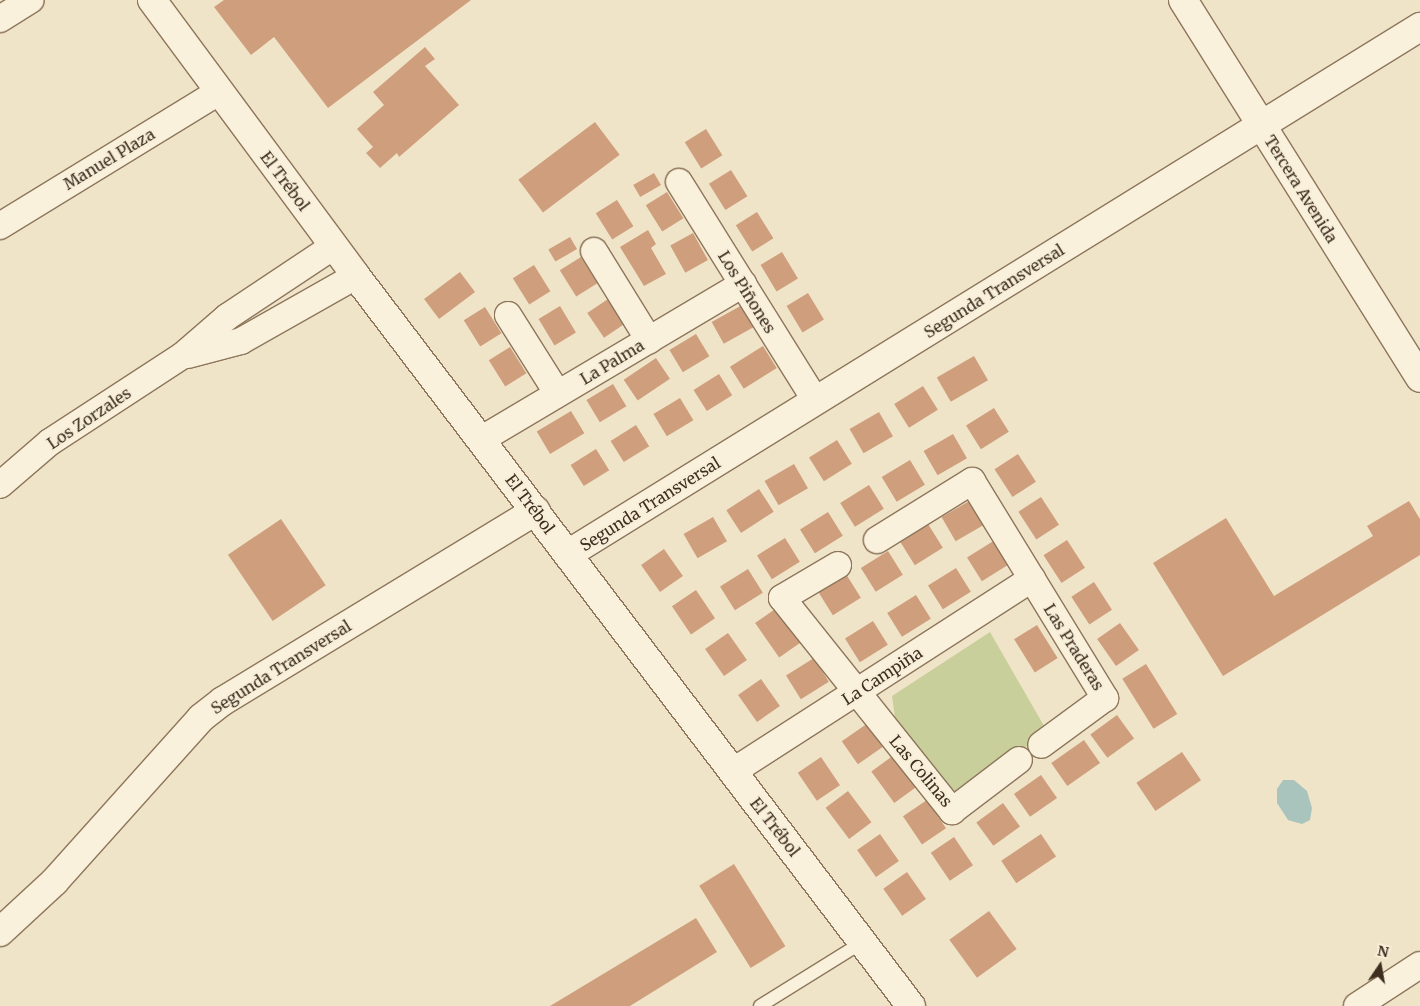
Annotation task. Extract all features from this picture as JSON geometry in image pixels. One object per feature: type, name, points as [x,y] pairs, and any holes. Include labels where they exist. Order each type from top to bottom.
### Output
[{"type":"street","points":[[0,19],[31,0]]},
{"type":"street","name":"El Trébol","points":[[152,0],[356,276],[482,439],[732,772],[911,1006]]},
{"type":"street","name":"Tercera Avenida","points":[[1183,0],[1420,378]]},
{"type":"street","name":"Segunda Transversal","points":[[568,554],[1420,27]]},
{"type":"street","name":"Manuel Plaza","points":[[0,226],[219,92]]},
{"type":"street","name":"Los Piñones","points":[[680,182],[816,401]]},
{"type":"street","name":"Los Zorzales","points":[[0,485],[50,442],[182,356],[227,317],[294,270],[334,246]]},
{"type":"street","points":[[594,251],[649,340]]},
{"type":"street","name":"Los Zorzales","points":[[182,356],[241,341],[356,276]]},
{"type":"street","name":"La Palma","points":[[482,439],[743,284]]},
{"type":"street","points":[[508,315],[558,394]]},
{"type":"street","points":[[877,540],[972,481],[1032,579]]},
{"type":"street","name":"Segunda Transversal","points":[[0,932],[54,882],[201,718],[223,701],[536,511]]},
{"type":"street","points":[[838,564],[782,598],[857,692]]},
{"type":"street","name":"La Campiña","points":[[732,772],[1032,579]]},
{"type":"street","name":"Las Praderas","points":[[1032,579],[1105,698],[1041,746]]},
{"type":"street","name":"Las Colinas","points":[[857,692],[952,811],[1019,760]]},
{"type":"street","points":[[1357,1006],[1420,965]]},
{"type":"lane","points":[[760,1006],[863,942]]},
{"type":"green space","points":[[990,632],[1047,731],[954,801],[895,718],[892,696]]},
{"type":"water","points":[[1283,780],[1294,780],[1307,791],[1312,808],[1310,820],[1302,824],[1288,820],[1277,803],[1277,789]]},
{"type":"building","points":[[224,0],[471,0],[328,108],[274,37],[251,55],[214,7]]},
{"type":"building","points":[[425,47],[435,59],[425,66],[459,105],[399,157],[397,153],[380,168],[366,153],[373,147],[357,129],[384,105],[373,92]]},
{"type":"building","points":[[595,122],[620,155],[543,213],[518,180]]},
{"type":"building","points":[[706,129],[722,155],[701,169],[685,142]]},
{"type":"building","points":[[731,170],[747,196],[725,210],[709,184]]},
{"type":"building","points":[[654,173],[661,185],[640,197],[633,185]]},
{"type":"building","points":[[667,192],[683,218],[662,232],[646,205]]},
{"type":"building","points":[[617,200],[633,226],[612,240],[596,213]]},
{"type":"building","points":[[757,212],[773,238],[752,252],[736,225]]},
{"type":"building","points":[[648,230],[656,244],[651,248],[666,274],[644,286],[620,247]]},
{"type":"building","points":[[693,233],[708,260],[685,273],[670,246]]},
{"type":"building","points":[[570,237],[577,249],[555,262],[548,250]]},
{"type":"building","points":[[782,252],[798,279],[777,291],[761,265]]},
{"type":"building","points":[[581,257],[597,283],[576,297],[560,270]]},
{"type":"building","points":[[534,265],[550,291],[529,305],[513,278]]},
{"type":"building","points":[[460,272],[475,292],[439,319],[424,299]]},
{"type":"building","points":[[808,293],[824,320],[803,332],[787,306]]},
{"type":"building","points":[[608,299],[625,324],[604,338],[587,313]]},
{"type":"building","points":[[744,304],[756,326],[724,344],[712,322]]},
{"type":"building","points":[[560,306],[576,333],[555,345],[539,319]]},
{"type":"building","points":[[485,307],[501,333],[480,347],[464,320]]},
{"type":"building","points":[[696,334],[709,356],[683,372],[669,350]]},
{"type":"building","points":[[763,346],[777,368],[744,389],[730,367]]},
{"type":"building","points":[[510,347],[526,373],[505,387],[489,360]]},
{"type":"building","points":[[974,356],[988,380],[951,402],[937,378]]},
{"type":"building","points":[[656,358],[670,379],[638,401],[624,380]]},
{"type":"building","points":[[719,374],[732,395],[707,411],[694,390]]},
{"type":"building","points":[[613,384],[626,406],[600,422],[586,400]]},
{"type":"building","points":[[923,386],[938,410],[909,428],[894,404]]},
{"type":"building","points":[[680,398],[693,420],[667,436],[653,414]]},
{"type":"building","points":[[994,408],[1009,432],[981,449],[966,425]]},
{"type":"building","points":[[571,411],[584,433],[550,454],[537,432]]},
{"type":"building","points":[[879,412],[893,436],[864,453],[850,429]]},
{"type":"building","points":[[636,425],[649,446],[624,462],[611,441]]},
{"type":"building","points":[[953,434],[967,458],[938,475],[924,451]]},
{"type":"building","points":[[837,440],[852,464],[824,481],[809,457]]},
{"type":"building","points":[[596,449],[609,470],[584,486],[571,465]]},
{"type":"building","points":[[1018,454],[1036,482],[1012,497],[995,469]]},
{"type":"building","points":[[910,460],[925,485],[897,502],[882,477]]},
{"type":"building","points":[[794,464],[808,488],[779,505],[765,481]]},
{"type":"building","points":[[869,485],[884,509],[855,527],[840,503]]},
{"type":"building","points":[[759,489],[774,512],[741,533],[726,510]]},
{"type":"building","points":[[1041,497],[1059,525],[1036,539],[1018,512]]},
{"type":"building","points":[[971,500],[985,524],[956,541],[942,517]]},
{"type":"building","points":[[1409,501],[1420,519],[1420,555],[1223,676],[1153,563],[1226,518],[1274,596],[1373,536],[1367,526]]},
{"type":"building","points":[[828,512],[843,536],[815,553],[800,529]]},
{"type":"building","points":[[713,517],[727,541],[698,558],[684,534]]},
{"type":"building","points":[[281,519],[326,585],[273,621],[228,555]]},
{"type":"building","points":[[928,524],[943,548],[915,565],[900,541]]},
{"type":"building","points":[[785,538],[800,562],[772,579],[757,555]]},
{"type":"building","points":[[995,540],[1010,564],[982,581],[967,557]]},
{"type":"building","points":[[1067,540],[1085,568],[1061,583],[1044,555]]},
{"type":"building","points":[[664,549],[683,576],[660,592],[641,565]]},
{"type":"building","points":[[888,551],[903,575],[876,592],[861,568]]},
{"type":"building","points":[[956,568],[971,592],[943,609],[928,585]]},
{"type":"building","points":[[748,569],[763,593],[735,610],[720,586]]},
{"type":"building","points":[[846,574],[861,598],[833,615],[818,591]]},
{"type":"building","points":[[1094,582],[1112,610],[1089,624],[1071,597]]},
{"type":"building","points":[[696,590],[715,618],[691,634],[672,606]]},
{"type":"building","points":[[916,595],[931,619],[902,637],[887,613]]},
{"type":"building","points":[[778,607],[802,641],[779,657],[755,623]]},
{"type":"building","points":[[873,621],[888,645],[860,662],[845,638]]},
{"type":"building","points":[[1120,623],[1139,650],[1116,666],[1097,639]]},
{"type":"building","points":[[1037,625],[1058,658],[1035,672],[1014,639]]},
{"type":"building","points":[[728,633],[747,660],[724,676],[705,649]]},
{"type":"building","points":[[814,658],[829,682],[801,699],[786,675]]},
{"type":"building","points":[[1146,664],[1177,714],[1154,729],[1122,679]]},
{"type":"building","points":[[761,679],[780,706],[757,722],[738,695]]},
{"type":"building","points":[[1117,715],[1134,738],[1107,758],[1090,734]]},
{"type":"building","points":[[868,723],[884,746],[858,764],[842,741]]},
{"type":"building","points":[[1084,740],[1100,763],[1067,786],[1051,763]]},
{"type":"building","points":[[1182,752],[1201,780],[1155,811],[1136,783]]},
{"type":"building","points":[[894,755],[917,787],[894,803],[871,771]]},
{"type":"building","points":[[821,757],[840,785],[817,801],[798,773]]},
{"type":"building","points":[[1041,775],[1057,798],[1030,817],[1014,794]]},
{"type":"building","points":[[848,791],[871,822],[849,839],[826,808]]},
{"type":"building","points":[[927,800],[946,828],[922,844],[903,816]]},
{"type":"building","points":[[1003,803],[1020,826],[993,846],[976,822]]},
{"type":"building","points":[[880,834],[899,861],[876,877],[857,850]]},
{"type":"building","points":[[1041,834],[1056,856],[1016,883],[1001,861]]},
{"type":"building","points":[[954,837],[973,865],[950,881],[931,853]]},
{"type":"building","points":[[734,864],[785,946],[751,968],[699,886]]},
{"type":"building","points":[[907,872],[926,899],[902,916],[883,889]]},
{"type":"building","points":[[989,911],[1017,949],[977,978],[949,940]]},
{"type":"building","points":[[696,918],[717,952],[630,1006],[550,1006]]}]
